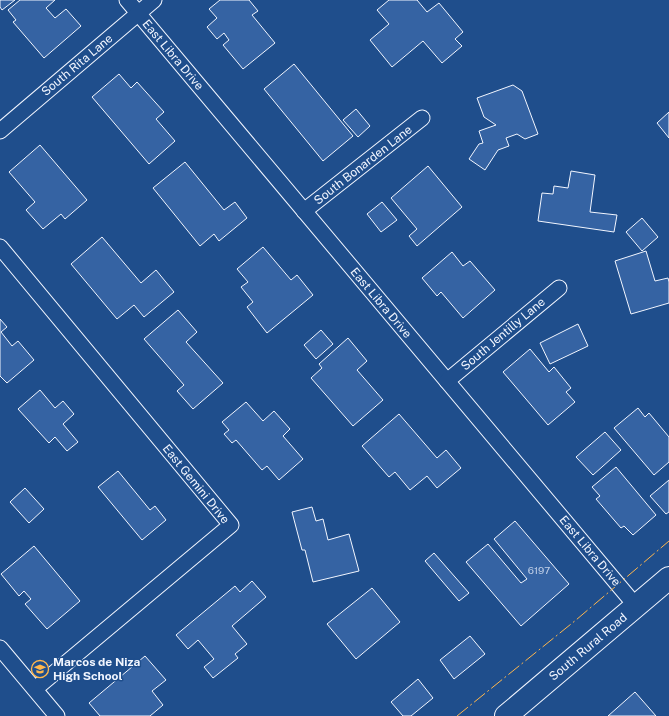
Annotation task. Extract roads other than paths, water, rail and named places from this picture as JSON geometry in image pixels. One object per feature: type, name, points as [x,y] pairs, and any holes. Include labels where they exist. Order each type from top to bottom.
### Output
[{"type":"main road","name":"South Rural Road","points":[[506,716],[669,578]]},
{"type":"street","name":"East Libra Drive","points":[[127,0],[636,606]]},
{"type":"street","name":"South Rita Lane","points":[[0,131],[154,0]]},
{"type":"street","name":"South Bonarden Lane","points":[[304,211],[422,118]]},
{"type":"street","name":"East Gemini Drive","points":[[0,247],[231,525],[35,689]]},
{"type":"street","name":"South Jentilly Lane","points":[[447,381],[559,288]]},
{"type":"street","points":[[0,648],[57,716]]},
{"type":"place","name":"Marcos de Niza High School","points":[[40,669]]}]
